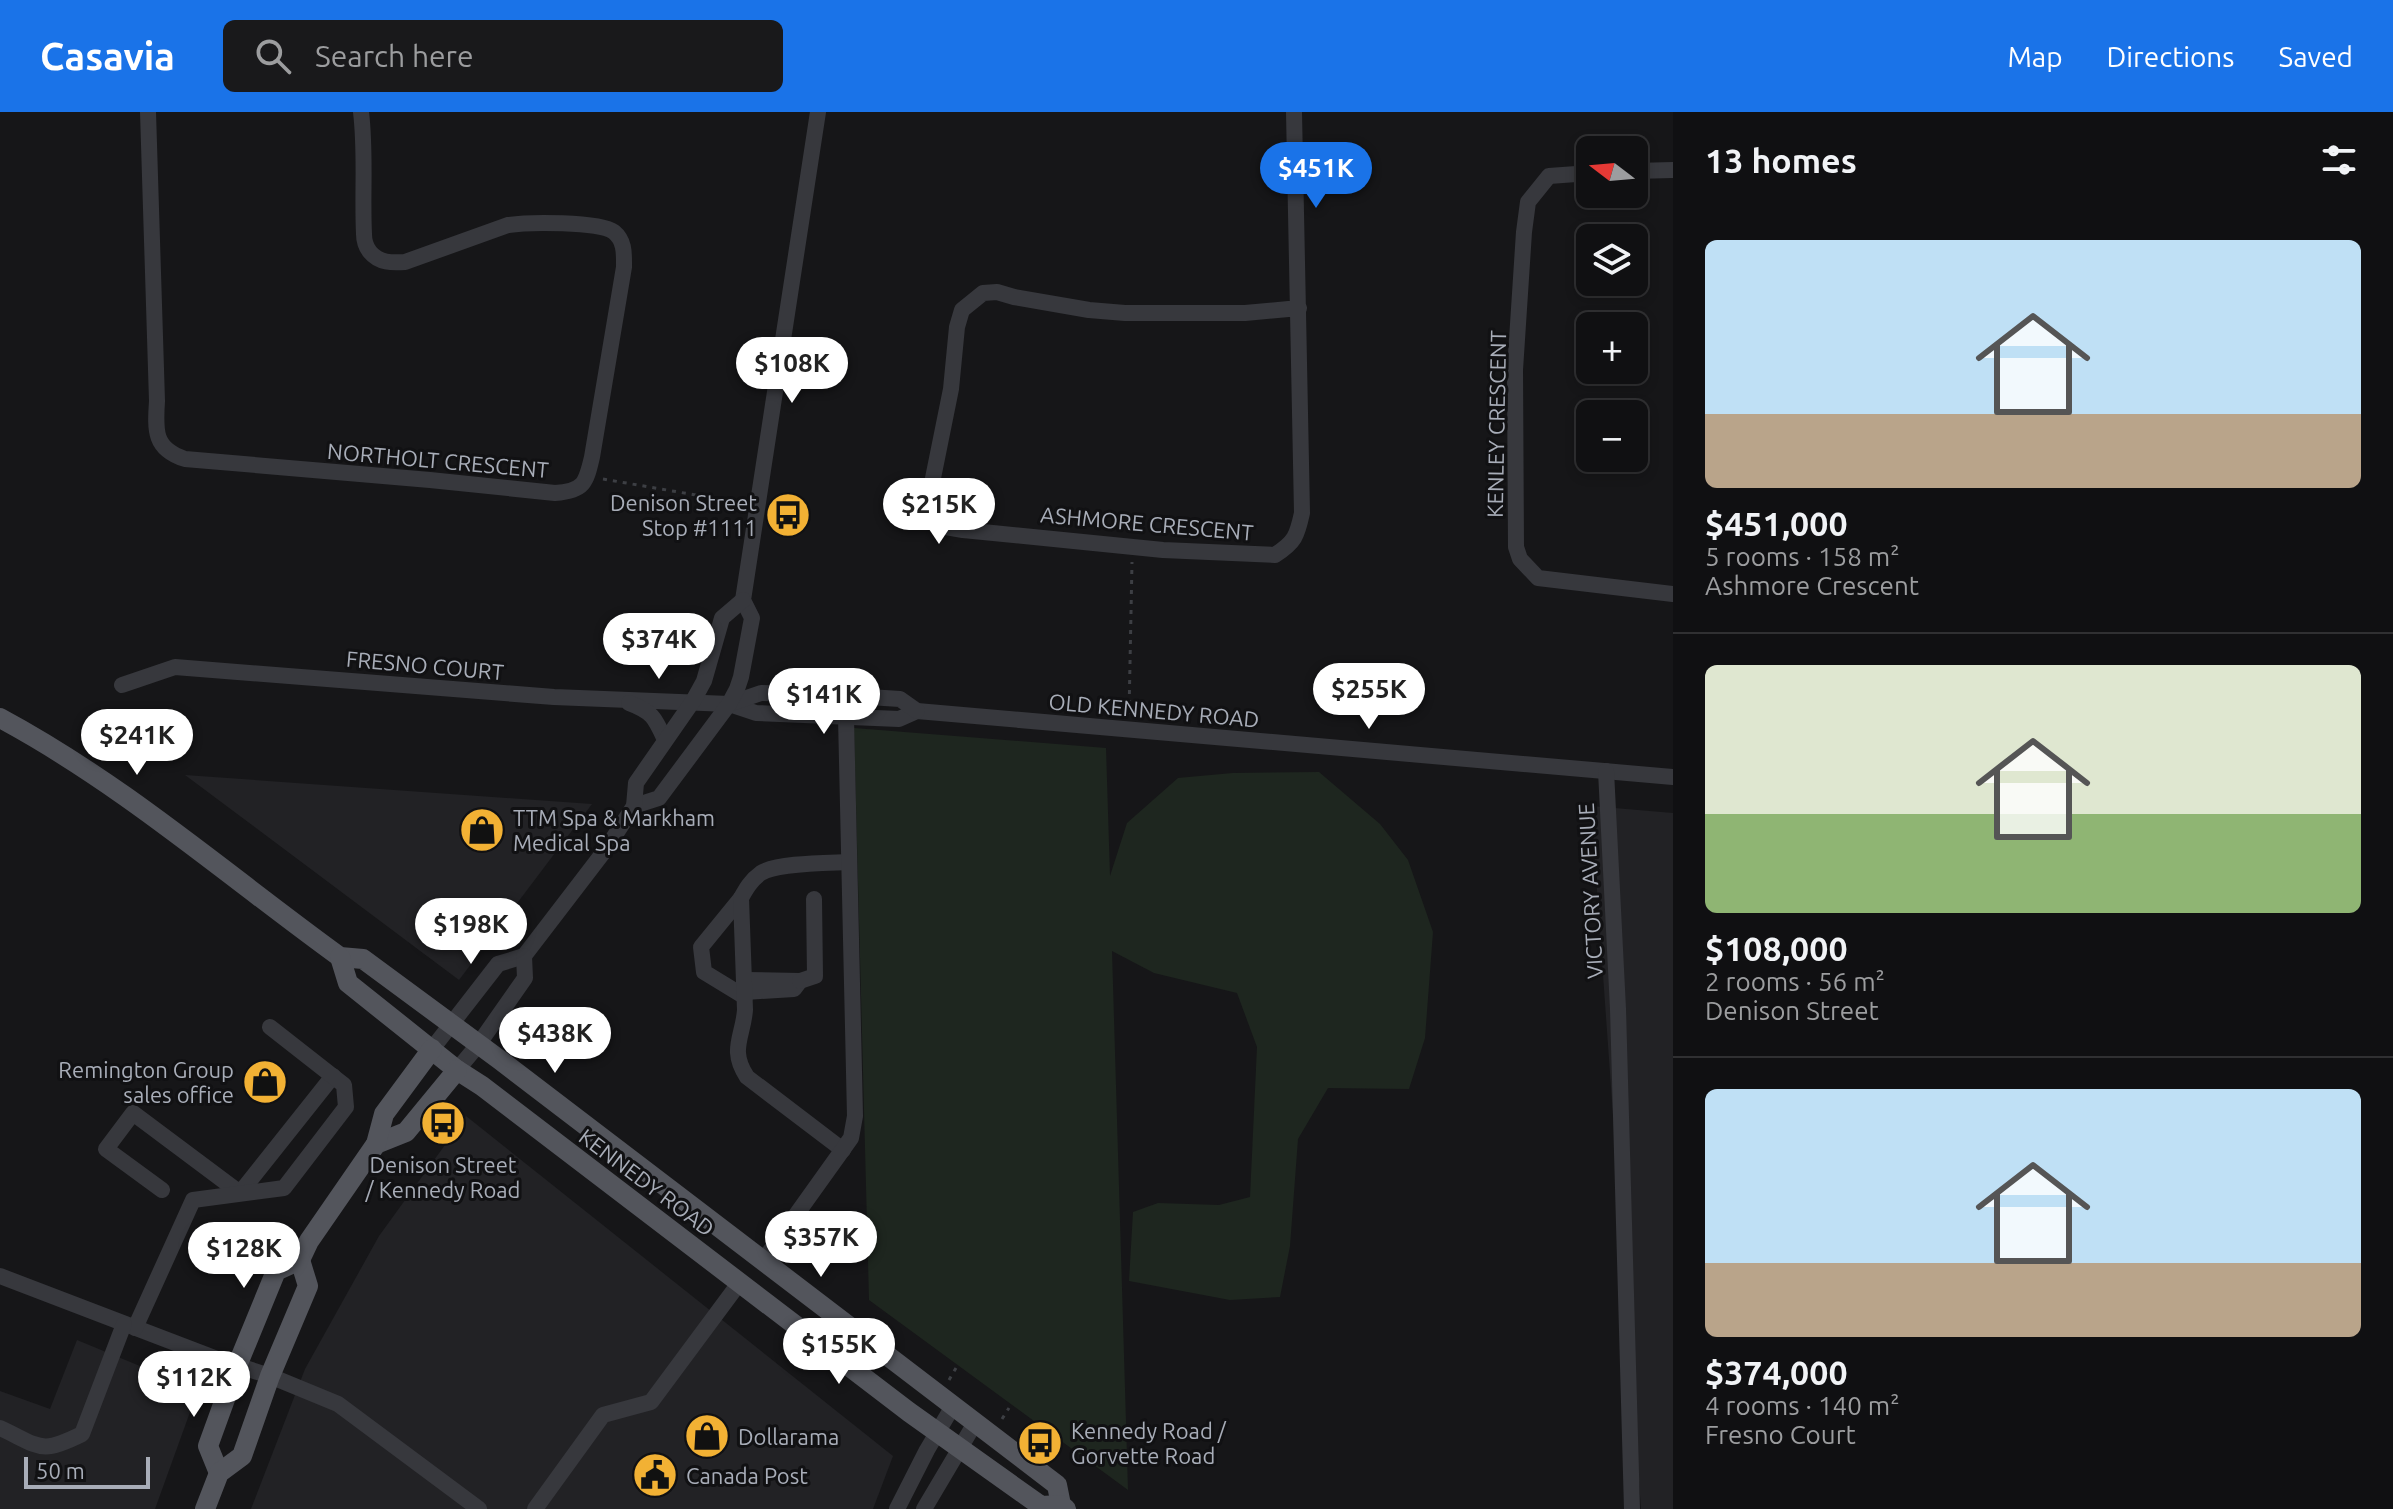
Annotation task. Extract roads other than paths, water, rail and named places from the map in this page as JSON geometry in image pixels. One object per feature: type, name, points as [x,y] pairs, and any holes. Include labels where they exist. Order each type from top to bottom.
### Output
[{"type":"main road","name":"KENNEDY ROAD","points":[[0,718],[40,740],[141,807],[340,957],[363,959],[1057,1485],[1063,1507],[1041,1506],[937,1433],[457,1070],[348,983],[340,957]]},
{"type":"main road","points":[[219,1473],[208,1446],[276,1271],[300,1260],[309,1241],[376,1144],[384,1114],[432,1049]]},
{"type":"main road","points":[[376,1144],[406,1132],[457,1070]]},
{"type":"main road","points":[[205,1509],[219,1473],[242,1456],[270,1376],[308,1286],[300,1260]]},
{"type":"street","name":"NORTHOLT CRESCENT","points":[[148,112],[156,420],[158,437],[171,455],[185,459],[555,493],[568,493],[580,488],[588,477],[624,267],[622,243],[613,231],[597,227],[524,223],[508,225],[405,262],[379,260],[369,251],[364,238],[361,112]]},
{"type":"street","points":[[634,806],[659,798],[729,704],[741,677],[752,618],[743,600],[818,112]]},
{"type":"street","name":"ASHMORE CRESCENT","points":[[1294,112],[1299,308],[1302,513],[1297,535],[1289,546],[1275,555],[1132,546],[963,530],[940,526],[933,516],[931,488],[951,389],[957,327],[962,310],[983,293],[997,292],[1089,310],[1125,313],[1245,313],[1299,308]]},
{"type":"street","points":[[1648,171],[1673,170]]},
{"type":"street","name":"KENLEY CRESCENT","points":[[1576,174],[1549,176],[1528,202],[1515,370],[1516,547],[1520,559],[1538,578],[1673,594]]},
{"type":"street","points":[[432,1049],[498,964],[524,956],[606,849],[634,806],[636,783],[693,701],[710,668],[722,618],[743,600]]},
{"type":"street","name":"FRESNO COURT","points":[[122,685],[175,667],[554,697],[729,704]]},
{"type":"street","name":"OLD KENNEDY ROAD","points":[[729,704],[761,693],[838,695],[900,699],[917,711]]},
{"type":"street","points":[[624,701],[647,710],[655,718],[665,740]]},
{"type":"street","name":"OLD KENNEDY ROAD","points":[[729,704],[756,713],[899,719],[917,711],[1673,777]]},
{"type":"street","points":[[763,1261],[851,1138],[855,1116],[846,717]]},
{"type":"street","name":"VICTORY AVENUE","points":[[1606,771],[1618,1009],[1632,1509]]},
{"type":"street","points":[[814,899],[815,976],[800,981],[794,989],[745,990],[704,972],[701,947],[758,875],[770,868],[848,862]]},
{"type":"street","points":[[741,898],[745,990],[744,1022],[737,1045],[740,1067],[755,1085],[843,1150]]},
{"type":"street","points":[[457,1070],[525,978],[524,956]]},
{"type":"street","points":[[0,1428],[43,1448],[57,1447],[82,1434],[130,1326],[193,1200],[284,1188],[346,1107],[344,1085],[270,1027]]},
{"type":"street","points":[[240,1193],[333,1076]]},
{"type":"street","points":[[162,1190],[106,1149],[133,1113],[240,1193]]},
{"type":"street","points":[[0,1276],[338,1404],[479,1509]]},
{"type":"street","points":[[535,1509],[603,1415],[651,1402],[740,1282]]},
{"type":"street","points":[[897,1509],[953,1406]]},
{"type":"street","points":[[924,1509],[975,1423]]},
{"type":"place","name":"Denison Street Stop #1111","points":[[788,515]]},
{"type":"place","name":"TTM Spa & Markham Medical Spa","points":[[482,830]]},
{"type":"place","name":"Remington Group sales office","points":[[265,1082]]},
{"type":"place","name":"Denison Street / Kennedy Road","points":[[443,1123]]},
{"type":"place","name":"Dollarama","points":[[707,1436]]},
{"type":"place","name":"Kennedy Road / Gorvette Road","points":[[1040,1443]]},
{"type":"place","name":"Canada Post","points":[[655,1475]]}]
